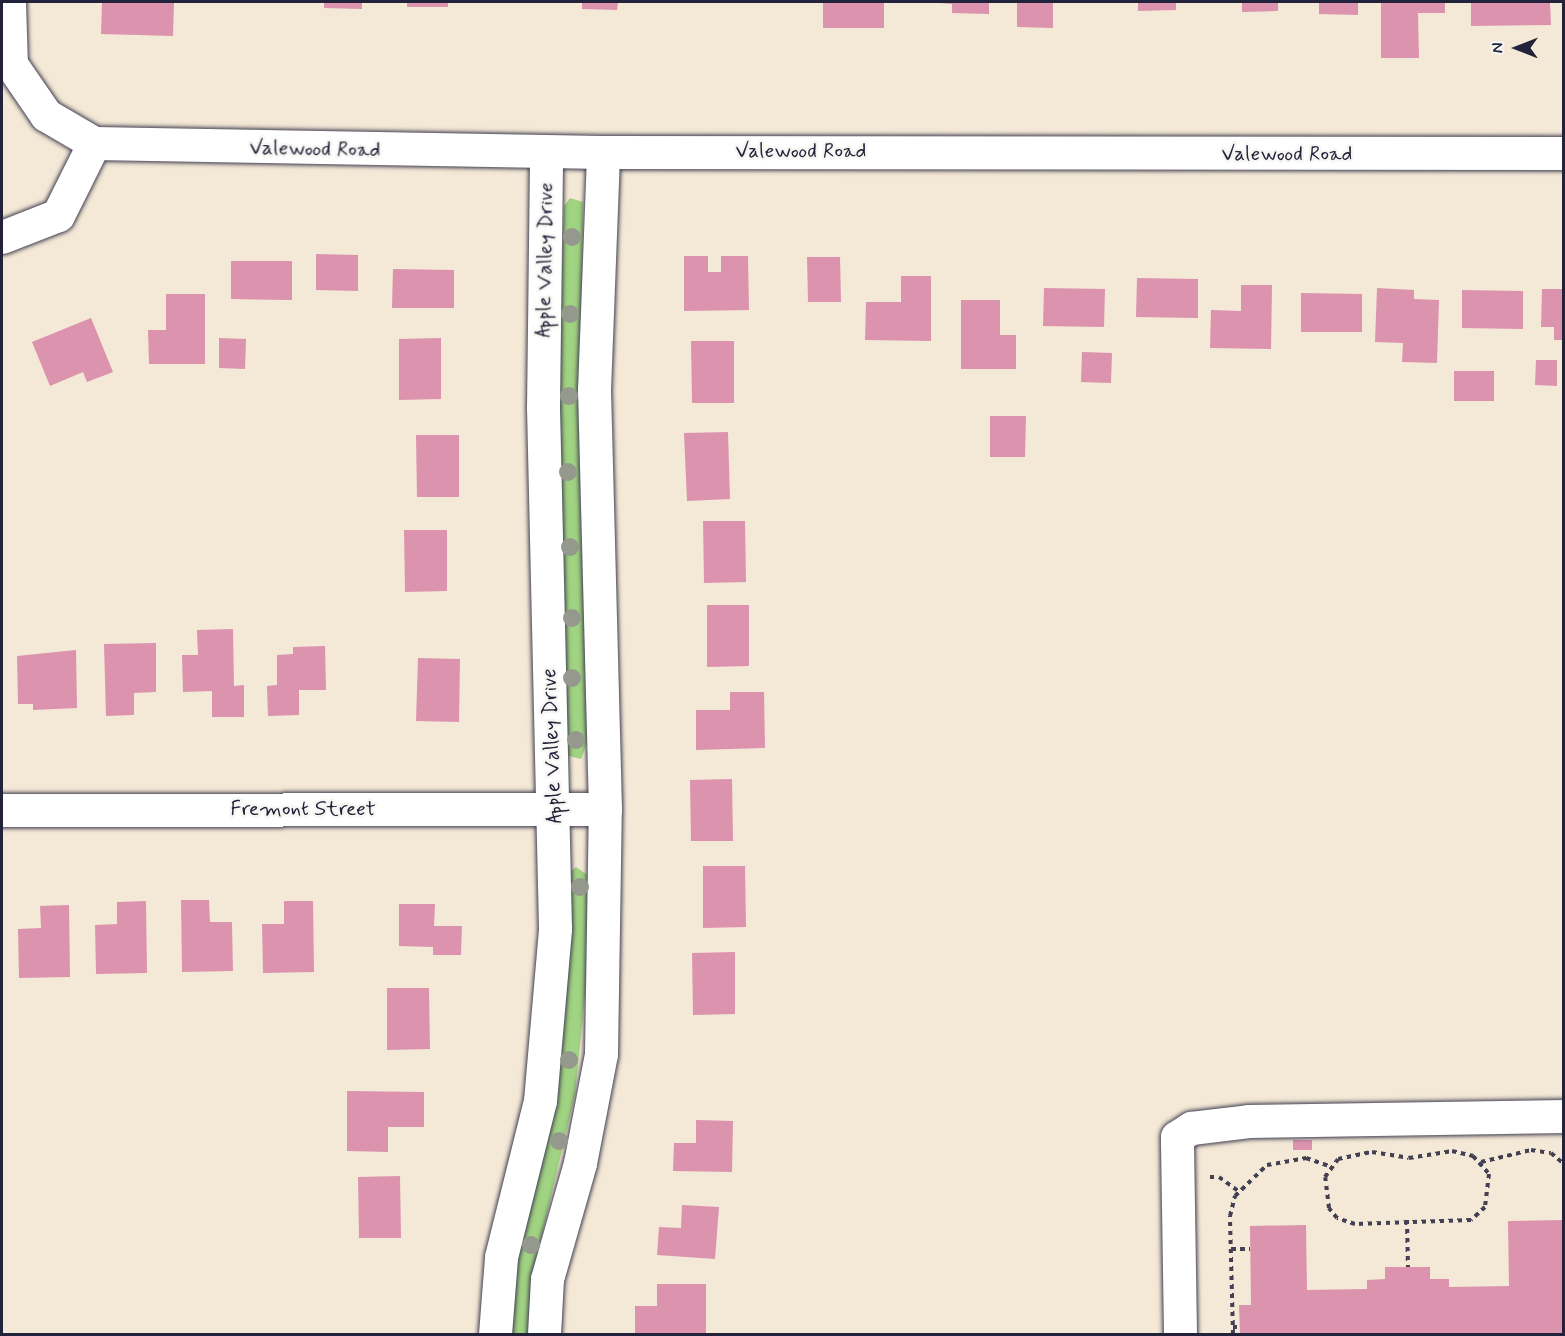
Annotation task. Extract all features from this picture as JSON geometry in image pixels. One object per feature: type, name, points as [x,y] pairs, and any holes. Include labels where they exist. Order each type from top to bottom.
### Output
[{"type":"street","points":[[6,66],[9,2]]},
{"type":"street","name":"Valewood Road","points":[[6,66],[46,115],[94,143],[546,152],[1563,153]]},
{"type":"street","points":[[2,237],[58,215],[94,143]]},
{"type":"street","name":"Apple Valley Drive","points":[[495,1335],[501,1257],[540,1101],[551,1027],[554,809],[543,408],[546,152]]},
{"type":"street","points":[[544,1335],[547,1279],[580,1163],[601,1054],[605,809],[594,390],[603,152]]},
{"type":"street","name":"Fremont Street","points":[[2,810],[605,809]]},
{"type":"street","points":[[1180,1335],[1177,1137],[1191,1128],[1249,1121],[1563,1116]]},
{"type":"path","points":[[1329,1166],[1347,1155],[1372,1152],[1409,1158],[1452,1151],[1481,1162],[1531,1150],[1551,1153],[1563,1164]]},
{"type":"path","points":[[1233,1335],[1230,1216],[1238,1191],[1256,1171],[1280,1161],[1306,1158],[1329,1166]]},
{"type":"path","points":[[1329,1166],[1325,1195],[1336,1218],[1355,1224],[1407,1220],[1462,1222],[1479,1215],[1489,1185],[1481,1162]]},
{"type":"path","points":[[1210,1177],[1220,1177],[1238,1191]]},
{"type":"path","points":[[1407,1220],[1408,1267]]},
{"type":"path","points":[[1231,1249],[1250,1249]]},
{"type":"path","points":[[1233,1327],[1240,1327]]},
{"type":"green space","points":[[570,198],[583,202],[580,483],[588,740],[581,759],[565,755],[558,409],[564,206]]},
{"type":"green space","points":[[576,867],[589,876],[587,975],[575,1095],[536,1260],[529,1334],[508,1334],[513,1274],[555,1095],[566,1004],[571,871]]},
{"type":"building","points":[[102,2],[174,2],[173,36],[101,34]]},
{"type":"building","points":[[324,2],[362,2],[362,9],[324,8]]},
{"type":"building","points":[[407,2],[448,2],[448,7],[407,7]]},
{"type":"building","points":[[582,2],[618,2],[617,10],[582,9]]},
{"type":"building","points":[[823,2],[884,2],[884,28],[823,28]]},
{"type":"building","points":[[926,2],[989,2],[989,14],[952,13],[952,4]]},
{"type":"building","points":[[1017,2],[1053,2],[1053,28],[1017,27]]},
{"type":"building","points":[[1138,2],[1176,2],[1176,10],[1138,11]]},
{"type":"building","points":[[1242,2],[1278,2],[1278,11],[1242,12]]},
{"type":"building","points":[[1319,2],[1358,2],[1358,15],[1319,14]]},
{"type":"building","points":[[1381,2],[1445,2],[1445,13],[1418,13],[1419,58],[1381,58]]},
{"type":"building","points":[[1471,2],[1550,2],[1551,25],[1471,26]]},
{"type":"building","points":[[316,254],[358,255],[358,291],[316,290]]},
{"type":"building","points":[[684,256],[708,256],[708,272],[721,272],[721,256],[748,256],[749,310],[684,311]]},
{"type":"building","points":[[807,257],[840,257],[841,302],[808,302]]},
{"type":"building","points":[[231,261],[292,261],[292,300],[231,299]]},
{"type":"building","points":[[393,269],[454,270],[454,308],[392,308]]},
{"type":"building","points":[[901,276],[931,276],[931,341],[865,340],[866,302],[901,302]]},
{"type":"building","points":[[1137,278],[1198,279],[1198,318],[1136,317]]},
{"type":"building","points":[[1241,285],[1272,285],[1271,349],[1210,348],[1211,310],[1241,311]]},
{"type":"building","points":[[1044,288],[1105,289],[1104,327],[1043,326]]},
{"type":"building","points":[[1377,288],[1414,290],[1414,299],[1439,300],[1437,363],[1402,362],[1403,343],[1375,342]]},
{"type":"building","points":[[1542,289],[1564,289],[1564,340],[1554,340],[1554,327],[1541,327]]},
{"type":"building","points":[[1462,290],[1523,291],[1523,329],[1462,328]]},
{"type":"building","points":[[1301,293],[1362,294],[1362,332],[1301,332]]},
{"type":"building","points":[[166,294],[205,294],[205,364],[149,364],[148,330],[166,330]]},
{"type":"building","points":[[961,300],[1000,300],[1000,335],[1016,335],[1016,369],[961,369]]},
{"type":"building","points":[[91,318],[113,372],[87,382],[83,372],[50,386],[32,342]]},
{"type":"building","points":[[219,338],[246,339],[245,369],[219,368]]},
{"type":"building","points":[[441,338],[441,399],[399,400],[399,339]]},
{"type":"building","points":[[691,341],[734,341],[734,403],[692,403]]},
{"type":"building","points":[[1082,352],[1112,353],[1111,383],[1081,382]]},
{"type":"building","points":[[1536,360],[1557,360],[1557,386],[1535,385]]},
{"type":"building","points":[[1454,371],[1494,371],[1494,401],[1454,401]]},
{"type":"building","points":[[990,416],[1026,416],[1025,457],[990,457]]},
{"type":"building","points":[[728,432],[730,499],[687,501],[684,433]]},
{"type":"building","points":[[416,435],[459,435],[459,497],[417,497]]},
{"type":"building","points":[[703,521],[745,521],[746,582],[704,583]]},
{"type":"building","points":[[404,530],[447,530],[447,591],[405,592]]},
{"type":"building","points":[[707,605],[749,605],[749,666],[707,667]]},
{"type":"building","points":[[233,629],[234,686],[244,685],[244,717],[212,717],[212,691],[183,692],[182,655],[198,655],[197,630]]},
{"type":"building","points":[[156,643],[156,692],[134,693],[134,715],[106,716],[104,644]]},
{"type":"building","points":[[325,646],[326,690],[299,690],[299,715],[268,716],[267,686],[277,685],[277,655],[293,654],[293,647]]},
{"type":"building","points":[[76,650],[77,708],[33,710],[33,704],[18,704],[17,656]]},
{"type":"building","points":[[418,658],[460,659],[459,722],[416,721]]},
{"type":"building","points":[[730,692],[764,692],[765,748],[696,750],[696,710],[730,710]]},
{"type":"building","points":[[732,779],[733,841],[691,841],[690,780]]},
{"type":"building","points":[[703,866],[745,866],[746,927],[703,928]]},
{"type":"building","points":[[181,900],[209,900],[210,922],[232,922],[233,971],[182,972]]},
{"type":"building","points":[[146,901],[147,973],[96,974],[95,925],[117,924],[117,902]]},
{"type":"building","points":[[284,901],[313,901],[314,972],[263,973],[262,924],[284,924]]},
{"type":"building","points":[[399,904],[435,904],[434,926],[462,926],[461,955],[433,955],[433,947],[399,946]]},
{"type":"building","points":[[69,905],[70,977],[19,978],[18,929],[41,928],[40,906]]},
{"type":"building","points":[[735,952],[735,1014],[693,1015],[692,953]]},
{"type":"building","points":[[387,988],[429,988],[430,1049],[387,1050]]},
{"type":"building","points":[[347,1091],[424,1092],[424,1127],[388,1127],[388,1152],[347,1151]]},
{"type":"building","points":[[696,1120],[733,1121],[732,1172],[673,1171],[674,1143],[696,1143]]},
{"type":"building","points":[[1293,1140],[1312,1140],[1312,1150],[1293,1150]]},
{"type":"building","points":[[400,1176],[401,1238],[359,1238],[358,1177]]},
{"type":"building","points":[[682,1205],[719,1207],[715,1259],[657,1255],[659,1227],[681,1228]]},
{"type":"building","points":[[1564,1220],[1564,1334],[1240,1334],[1239,1305],[1251,1305],[1250,1226],[1306,1225],[1307,1290],[1367,1289],[1367,1280],[1385,1279],[1385,1267],[1430,1267],[1430,1279],[1449,1279],[1449,1287],[1509,1286],[1508,1221]]},
{"type":"building","points":[[657,1284],[706,1284],[706,1334],[635,1334],[635,1306],[657,1306]]}]
